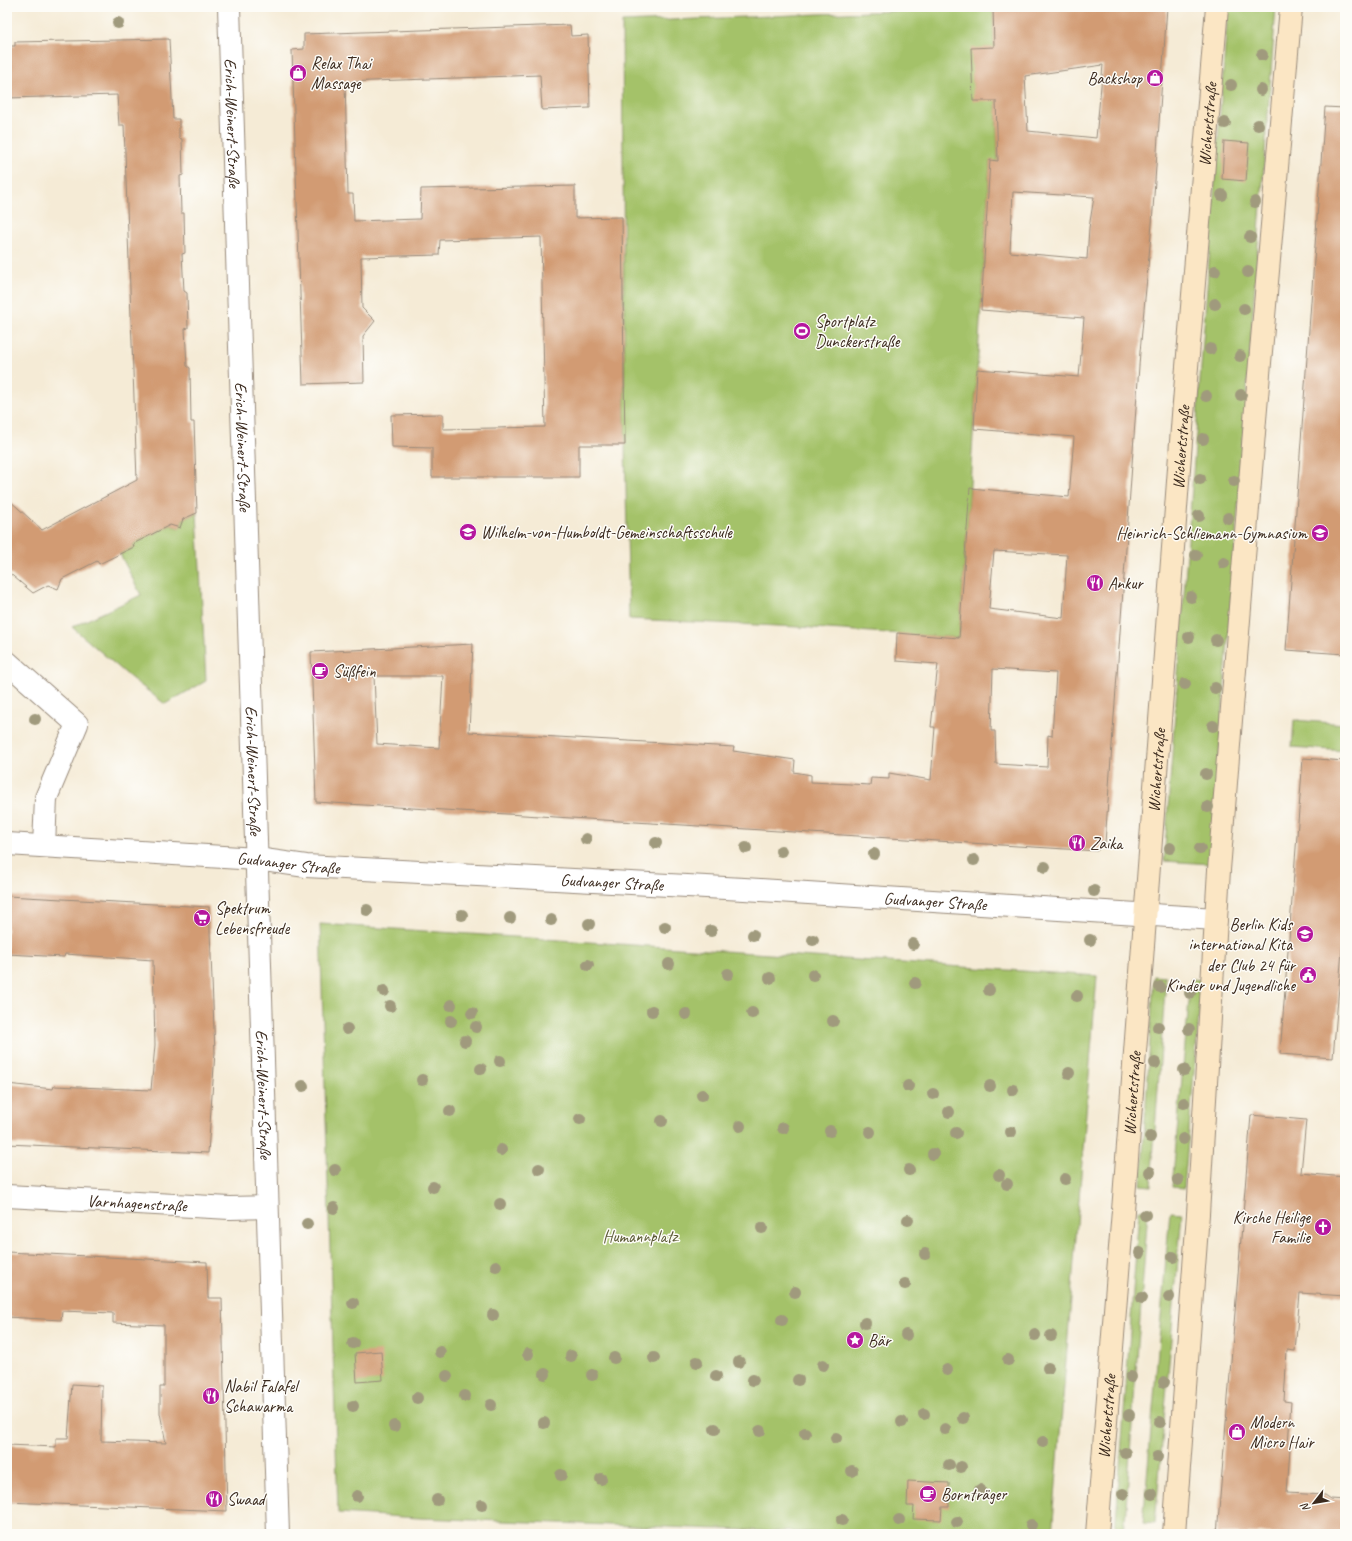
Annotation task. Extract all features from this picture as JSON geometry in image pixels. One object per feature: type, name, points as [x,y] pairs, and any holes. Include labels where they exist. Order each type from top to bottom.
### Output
[{"type":"street","name":"Erich-Weinert-Straße","points":[[228,7],[278,1534]]},
{"type":"street","name":"Wichertstraße","points":[[1097,1534],[1146,915],[1183,415],[1217,7]]},
{"type":"street","points":[[1174,1534],[1198,1214],[1216,918],[1254,436],[1291,7]]},
{"type":"street","points":[[7,662],[77,724],[46,798],[44,846]]},
{"type":"street","name":"Gudvanger Straße","points":[[7,844],[257,859],[306,866],[744,889],[1146,915],[1216,918]]},
{"type":"street","name":"Varnhagenstraße","points":[[7,1196],[230,1208],[267,1207]]},
{"type":"green space","name":"Sportplatz Dunckerstraße","points":[[993,7],[998,161],[990,161],[959,638],[799,627],[629,619],[625,445],[622,22]]},
{"type":"green space","points":[[1228,7],[1276,7],[1211,864],[1164,861]]},
{"type":"green space","points":[[197,513],[206,681],[165,704],[131,678],[72,627],[141,595],[120,554],[134,547],[133,544],[170,525],[180,528],[183,519]]},
{"type":"green space","points":[[1294,720],[1345,724],[1345,751],[1292,747]]},
{"type":"green space","name":"Humannplatz","points":[[320,924],[1097,976],[1052,1534],[856,1534],[419,1518],[338,1513]]},
{"type":"green space","points":[[1154,976],[1166,977],[1151,1186],[1141,1185]]},
{"type":"green space","points":[[1191,979],[1202,980],[1184,1188],[1172,1187]]},
{"type":"green space","points":[[1139,1210],[1148,1210],[1124,1534],[1115,1534]]},
{"type":"green space","points":[[1170,1212],[1182,1213],[1155,1524],[1143,1523]]},
{"type":"building","points":[[993,7],[1167,7],[1152,224],[1140,352],[1105,843],[1097,851],[316,802],[311,652],[473,644],[469,732],[734,747],[733,751],[795,760],[794,772],[811,775],[811,782],[870,785],[871,778],[889,779],[889,773],[931,780],[935,727],[931,727],[938,664],[896,661],[897,633],[959,638],[970,488],[1069,497],[1074,437],[974,429],[977,369],[1079,377],[1084,318],[981,310],[990,160],[998,161],[996,101],[973,101],[971,48],[994,47]],"holes":[[[1103,65],[1096,138],[1028,131],[1025,76]],[[1013,192],[1094,197],[1089,228],[1087,259],[1010,252]],[[994,551],[1067,555],[1063,618],[989,609]],[[993,669],[1056,673],[1052,736],[1048,735],[1047,767],[996,764],[995,731],[991,731]],[[374,676],[443,676],[439,748],[377,744]]]},
{"type":"building","points":[[570,25],[571,36],[588,35],[590,108],[542,110],[540,75],[345,82],[348,194],[353,194],[354,221],[420,219],[421,189],[575,186],[575,218],[622,217],[625,445],[579,445],[579,477],[432,477],[432,448],[392,447],[391,415],[443,414],[443,429],[545,427],[541,237],[440,240],[439,255],[361,257],[362,308],[375,321],[363,336],[364,382],[303,384],[292,50],[304,49],[304,34]]},
{"type":"building","points":[[169,39],[173,119],[179,119],[179,138],[182,139],[183,175],[180,176],[181,213],[184,213],[185,253],[182,254],[184,291],[187,293],[188,328],[185,329],[187,366],[190,368],[191,422],[194,422],[197,513],[183,519],[180,528],[170,525],[133,544],[134,547],[99,564],[97,561],[62,579],[58,589],[48,585],[33,593],[7,571],[7,498],[42,530],[137,480],[124,125],[119,125],[117,95],[7,98],[7,46],[15,46],[15,42]]},
{"type":"building","points":[[1325,107],[1345,108],[1345,654],[1286,650]]},
{"type":"building","points":[[1224,141],[1249,143],[1246,181],[1222,179]]},
{"type":"building","points":[[1303,758],[1345,761],[1345,915],[1333,1058],[1280,1054]]},
{"type":"building","points":[[7,896],[209,907],[215,1052],[208,1153],[7,1144],[7,1084],[53,1089],[54,1086],[151,1090],[155,1045],[153,960],[65,954],[64,957],[7,954]]},
{"type":"building","points":[[1251,1115],[1306,1120],[1301,1173],[1345,1177],[1345,1296],[1300,1293],[1295,1351],[1287,1350],[1284,1401],[1291,1402],[1287,1493],[1325,1495],[1331,1499],[1345,1500],[1345,1534],[1217,1534]]},
{"type":"building","points":[[7,1252],[207,1262],[208,1298],[222,1298],[227,1511],[7,1502],[7,1445],[56,1447],[56,1438],[68,1438],[72,1384],[102,1386],[101,1441],[166,1443],[160,1413],[160,1387],[164,1387],[164,1325],[113,1323],[113,1313],[62,1311],[61,1320],[7,1317]]},
{"type":"building","points":[[381,1351],[383,1380],[357,1382],[355,1353]]},
{"type":"building","name":"Bornträger","points":[[908,1481],[949,1483],[949,1507],[942,1507],[941,1520],[913,1519],[914,1506],[907,1506]]},
{"type":"place","name":"Relax Thai Massage","points":[[298,73]]},
{"type":"place","name":"Backshop","points":[[1155,78]]},
{"type":"place","name":"Sportplatz Dunckerstraße","points":[[802,331]]},
{"type":"place","name":"Wilhelm-von-Humboldt-Gemeinschaftsschule","points":[[468,532]]},
{"type":"place","name":"Heinrich-Schliemann-Gymnasium","points":[[1320,533]]},
{"type":"place","name":"Ankur","points":[[1095,583]]},
{"type":"place","name":"Süßfein","points":[[320,671]]},
{"type":"place","name":"Zaika","points":[[1077,843]]},
{"type":"place","name":"Spektrum Lebensfreude","points":[[202,918]]},
{"type":"place","name":"Berlin Kids international Kita","points":[[1305,934]]},
{"type":"place","name":"der Club 24 für Kinder und Jugendliche","points":[[1308,975]]},
{"type":"place","name":"Kirche Heilige Familie","points":[[1323,1227]]},
{"type":"place","name":"Bär","points":[[855,1340]]},
{"type":"place","name":"Nabil Falafel Schawarma","points":[[211,1396]]},
{"type":"place","name":"Modern Micro Hair","points":[[1237,1432]]},
{"type":"place","name":"Bornträger","points":[[928,1494]]},
{"type":"place","name":"Swaad","points":[[214,1499]]}]
